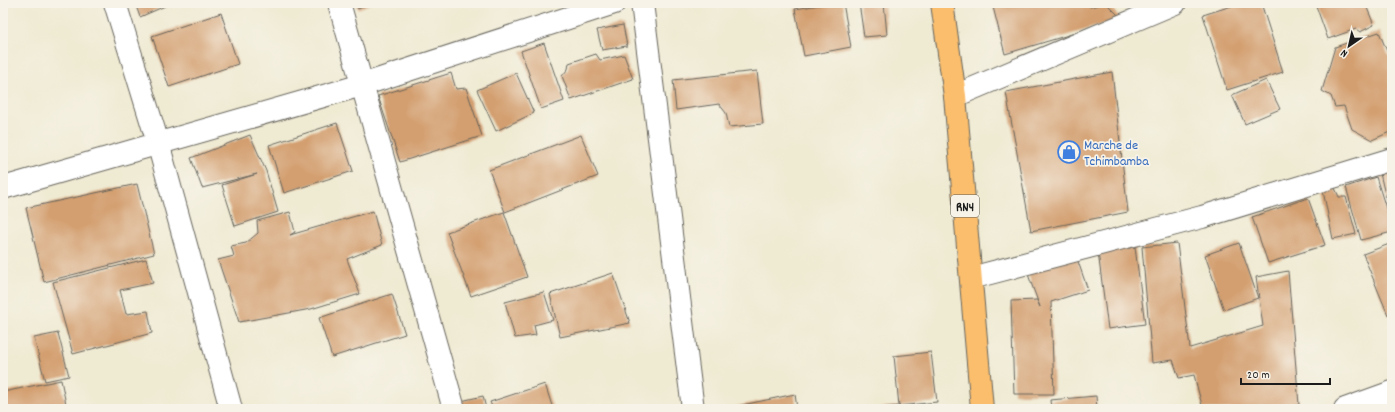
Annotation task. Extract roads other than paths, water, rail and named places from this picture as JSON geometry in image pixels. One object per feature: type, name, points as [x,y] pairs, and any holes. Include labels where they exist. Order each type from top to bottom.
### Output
[{"type":"highway","name":"RN4","points":[[942,3],[955,96],[982,409]]},
{"type":"street","points":[[115,3],[158,143],[231,409]]},
{"type":"street","points":[[339,3],[454,409]]},
{"type":"street","points":[[3,188],[362,85],[614,3]]},
{"type":"street","points":[[642,3],[693,409]]},
{"type":"street","points":[[955,96],[1175,3]]},
{"type":"street","points":[[971,278],[1202,217],[1392,159]]},
{"type":"street","points":[[1345,409],[1392,392]]},
{"type":"place","name":"Marche de Tchimbamba","points":[[1069,152]]}]
